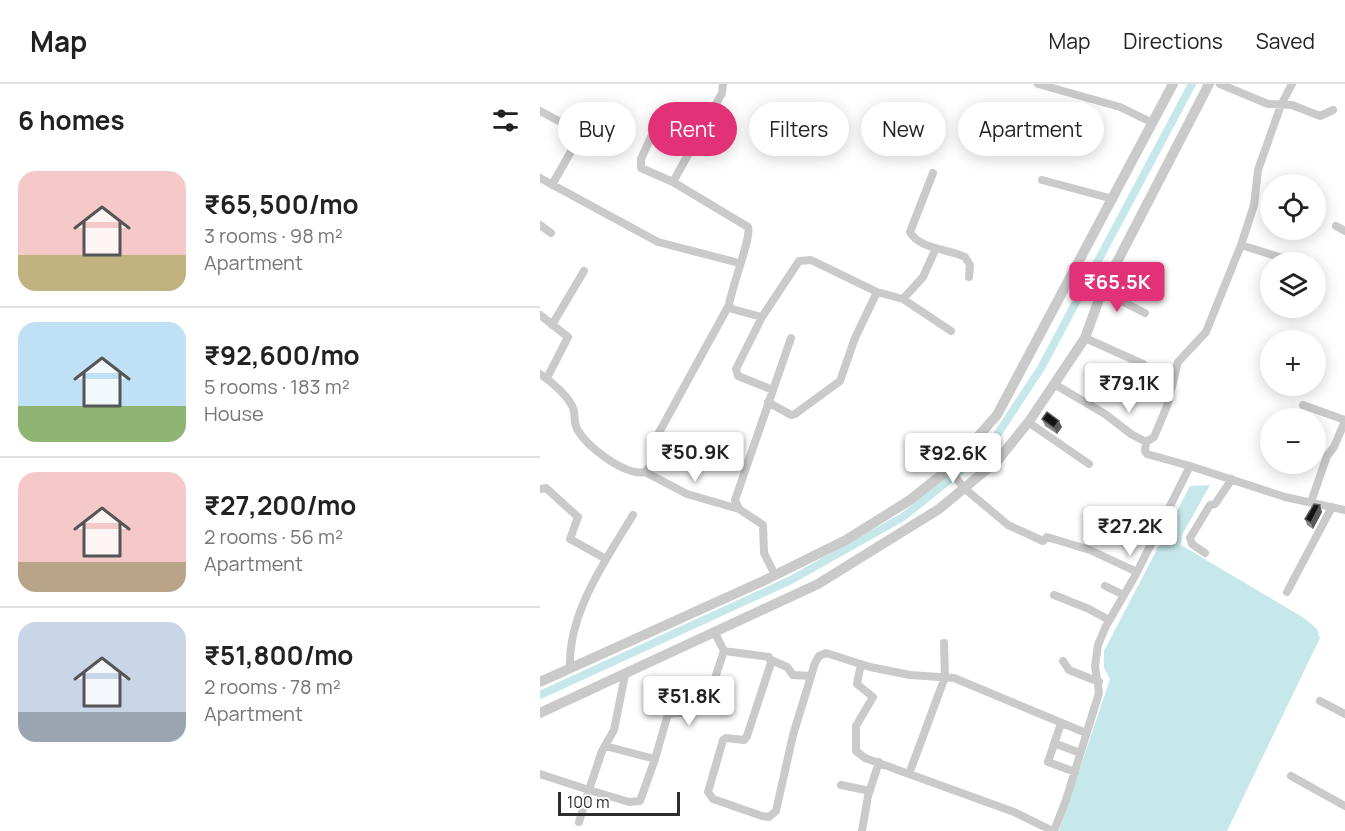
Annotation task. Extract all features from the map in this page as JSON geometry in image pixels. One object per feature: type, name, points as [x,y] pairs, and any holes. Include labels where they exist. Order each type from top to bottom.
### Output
[{"type":"street","points":[[673,182],[722,93],[723,84]]},
{"type":"street","points":[[1038,84],[1120,107],[1153,123]]},
{"type":"street","points":[[540,682],[775,575],[846,540],[951,471],[997,415],[1173,84]]},
{"type":"street","points":[[540,713],[715,633],[854,563],[939,509],[962,486],[998,460],[1028,422],[1085,338],[1102,291],[1209,84]]},
{"type":"street","points":[[1220,84],[1268,104],[1292,105],[1320,116],[1333,110]]},
{"type":"street","points":[[1146,442],[1154,437],[1167,406],[1178,362],[1206,332],[1241,245],[1254,205],[1258,170],[1281,105],[1292,84]]},
{"type":"street","points":[[540,111],[568,126],[576,136],[574,146],[552,185]]},
{"type":"street","points":[[645,472],[650,466],[656,438],[729,305],[739,263],[750,234],[748,227],[673,182],[641,168],[641,159],[648,144]]},
{"type":"street","points":[[933,173],[910,232],[915,239],[965,257],[970,265],[969,277]]},
{"type":"street","points":[[540,178],[658,242],[739,263]]},
{"type":"street","points":[[1042,180],[1113,199]]},
{"type":"street","points":[[540,225],[551,233]]},
{"type":"street","points":[[1336,226],[1345,231]]},
{"type":"street","points":[[1241,245],[1263,252]]},
{"type":"street","points":[[903,299],[923,277],[936,248]]},
{"type":"street","points":[[773,390],[736,373],[762,317],[794,266],[802,260],[811,260],[877,292],[903,299],[951,331]]},
{"type":"street","points":[[552,325],[584,271]]},
{"type":"street","points":[[1102,291],[1145,313]]},
{"type":"street","points":[[768,402],[791,415],[795,414],[840,381],[855,338],[877,292]]},
{"type":"street","points":[[729,305],[732,309],[762,317]]},
{"type":"street","points":[[540,315],[568,337],[543,376],[573,408],[576,428],[582,436],[609,460],[624,469],[645,472],[687,494],[739,509],[763,525],[764,553],[775,575]]},
{"type":"street","points":[[739,509],[735,500],[738,488],[791,338]]},
{"type":"street","points":[[1085,338],[1143,364]]},
{"type":"street","points":[[1054,384],[1105,414],[1131,434],[1146,442]]},
{"type":"street","points":[[1303,405],[1345,420],[1334,447],[1327,456],[1311,502]]},
{"type":"street","points":[[1028,422],[1089,464]]},
{"type":"street","points":[[1146,442],[1145,451],[1148,454],[1285,497],[1345,510]]},
{"type":"street","points":[[861,664],[857,684],[873,697],[856,726],[856,751],[865,758],[1014,812],[1054,831],[1099,693],[1095,666],[1098,645],[1190,466]]},
{"type":"street","points":[[951,471],[962,486],[1008,525],[1043,541],[1047,537],[1090,550],[1137,572]]},
{"type":"street","points":[[1205,553],[1192,544],[1190,538],[1210,505],[1215,504],[1232,479]]},
{"type":"street","points":[[540,489],[546,488],[578,517],[570,540],[606,559]]},
{"type":"street","points":[[1287,592],[1332,507]]},
{"type":"street","points":[[570,668],[570,651],[576,627],[606,559],[633,515]]},
{"type":"street","points":[[1105,586],[1124,595]]},
{"type":"street","points":[[1054,595],[1109,620]]},
{"type":"street","points":[[540,774],[636,803],[643,797],[668,714],[691,712],[698,694],[707,696],[710,693],[724,651],[715,633]]},
{"type":"street","points":[[909,774],[945,677],[944,643]]},
{"type":"street","points":[[724,651],[771,660],[788,667],[793,675],[812,676]]},
{"type":"street","points":[[771,660],[763,692],[747,735],[744,740],[726,738],[723,740],[708,792],[713,799],[762,816],[773,815],[798,714],[812,676],[814,663],[819,656],[826,653],[910,675],[945,677],[1020,703],[1086,733]]},
{"type":"street","points":[[1063,662],[1069,670],[1099,682]]},
{"type":"street","points":[[579,822],[605,746],[614,730],[625,675]]},
{"type":"street","points":[[1320,701],[1345,714]]},
{"type":"street","points":[[1061,723],[1048,762],[1075,772]]},
{"type":"street","points":[[1054,743],[1080,753]]},
{"type":"street","points":[[605,746],[655,759]]},
{"type":"street","points":[[862,831],[870,791],[879,762]]},
{"type":"street","points":[[1292,776],[1345,806]]},
{"type":"street","points":[[841,785],[870,791]]},
{"type":"water","points":[[1210,485],[1182,535],[1181,545],[1304,618],[1317,629],[1320,638],[1227,831],[1059,831],[1110,679],[1104,668],[1104,651],[1190,486]]},
{"type":"building","points":[[1047,412],[1059,421],[1054,428],[1042,419]]},
{"type":"building","points":[[1314,504],[1320,505],[1311,523],[1305,519]]},
{"type":"waterway","points":[[540,695],[791,580],[903,517],[969,464],[997,435],[1041,368],[1192,84]]}]
